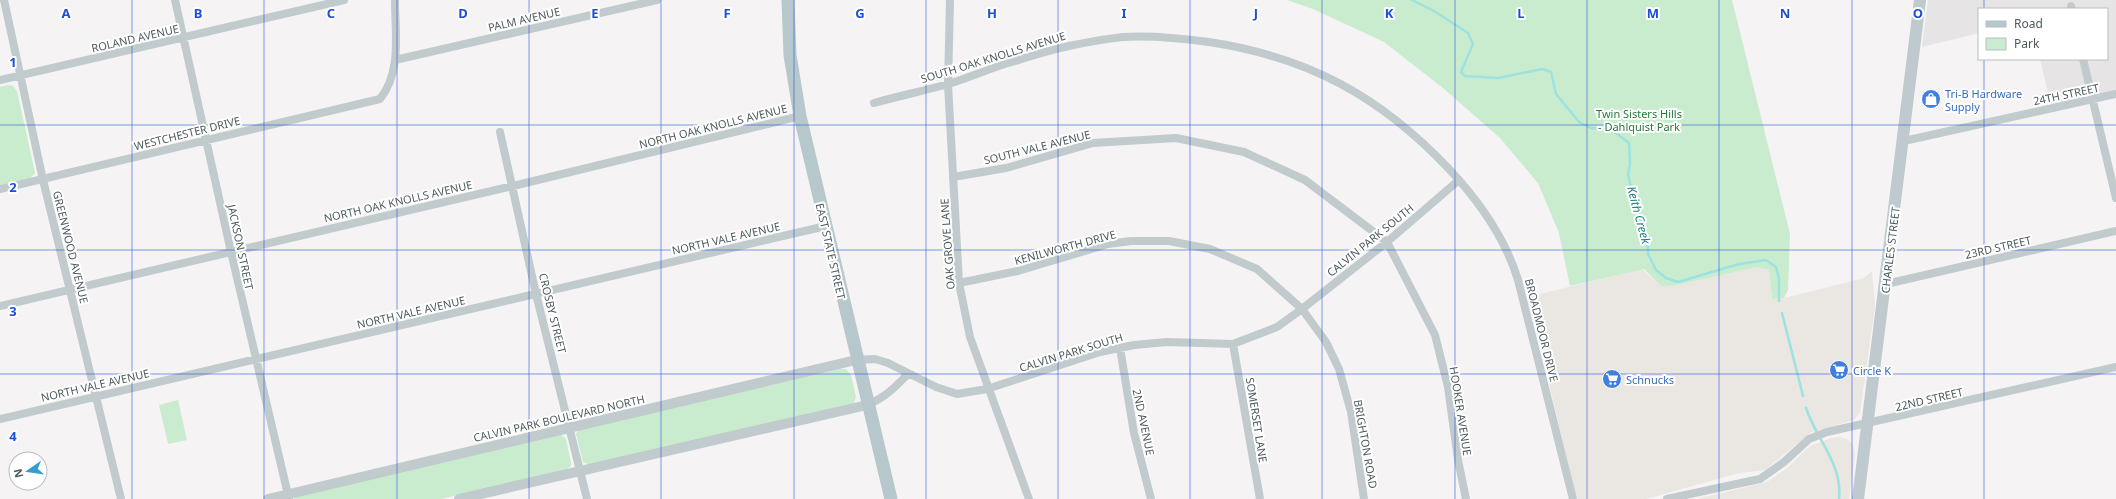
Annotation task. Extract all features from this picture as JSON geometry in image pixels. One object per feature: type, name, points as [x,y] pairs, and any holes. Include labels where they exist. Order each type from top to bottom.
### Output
[{"type":"main road","name":"EAST STATE STREET","points":[[788,0],[790,55],[800,116],[856,360],[891,499]]},
{"type":"main road","name":"CHARLES STREET","points":[[1858,499],[1904,141],[1920,0]]},
{"type":"street","name":"GREENWOOD AVENUE","points":[[4,0],[43,180],[121,499]]},
{"type":"street","name":"JACKSON STREET","points":[[175,0],[185,38],[230,252],[289,497]]},
{"type":"street","name":"ROLAND AVENUE","points":[[0,80],[344,0]]},
{"type":"street","points":[[394,0],[395,60]]},
{"type":"street","name":"PALM AVENUE","points":[[395,60],[657,0]]},
{"type":"street","name":"OAK GROVE LANE","points":[[950,0],[948,84],[959,283],[970,337],[987,389],[1029,499]]},
{"type":"street","name":"SOUTH OAK KNOLLS AVENUE","points":[[874,103],[948,84],[1012,61],[1072,44],[1123,37],[1172,36],[1268,53],[1311,69],[1356,92],[1397,120],[1429,148],[1459,180]]},
{"type":"street","name":"WESTCHESTER DRIVE","points":[[0,189],[380,99],[389,88],[394,72],[395,60]]},
{"type":"street","points":[[2083,60],[2116,198]]},
{"type":"street","name":"24TH STREET","points":[[1904,141],[2116,94]]},
{"type":"street","name":"NORTH OAK KNOLLS AVENUE","points":[[0,306],[513,186],[800,116]]},
{"type":"street","name":"CROSBY STREET","points":[[500,132],[536,294],[587,499]]},
{"type":"street","name":"SOUTH VALE AVENUE","points":[[953,177],[1006,168],[1093,143],[1176,138],[1244,152],[1305,180],[1387,242]]},
{"type":"street","name":"CALVIN PARK SOUTH","points":[[856,360],[875,359],[888,363],[936,387],[957,394],[987,389],[1100,352],[1120,348],[1167,342],[1233,344],[1277,327],[1302,309],[1387,242],[1459,180]]},
{"type":"street","name":"BROADMOOR DRIVE","points":[[1459,180],[1495,226],[1510,255],[1573,499]]},
{"type":"street","name":"NORTH VALE AVENUE","points":[[0,419],[826,226]]},
{"type":"street","name":"23RD STREET","points":[[1886,284],[2116,231]]},
{"type":"street","name":"KENILWORTH DRIVE","points":[[959,283],[1018,271],[1108,244],[1131,241],[1169,241],[1210,249],[1257,269],[1302,309]]},
{"type":"street","name":"HOOKER AVENUE","points":[[1387,242],[1434,335],[1448,387],[1458,460],[1466,499]]},
{"type":"street","name":"BRIGHTON ROAD","points":[[1302,309],[1326,342],[1339,369],[1351,412],[1364,499]]},
{"type":"street","name":"SOMERSET LANE","points":[[1233,344],[1260,499]]},
{"type":"street","name":"2ND AVENUE","points":[[1120,348],[1129,410],[1152,499]]},
{"type":"street","name":"CALVIN PARK BOULEVARD NORTH","points":[[268,499],[289,497],[856,360]]},
{"type":"street","name":"22ND STREET","points":[[1667,499],[1760,478],[1784,462],[1809,439],[1827,432],[2116,367]]},
{"type":"street","points":[[459,499],[867,405],[880,400],[888,394],[908,374]]},
{"type":"shaded area","points":[[1928,0],[2116,0],[2116,91],[2051,105],[2040,60],[2108,60],[2108,8],[1978,8],[1978,33],[1922,47]]},
{"type":"shaded area","points":[[1757,267],[1769,270],[1772,299],[1784,298],[1864,278],[1872,271],[1875,307],[1860,413],[1854,420],[1810,433],[1765,470],[1739,473],[1646,499],[1577,499],[1528,297],[1642,269],[1661,286],[1673,286]]},
{"type":"shaded area","points":[[1839,437],[1847,439],[1853,445],[1855,454],[1849,499],[1697,499],[1767,482],[1787,468],[1810,446],[1831,438]]},
{"type":"green space","name":"Twin Sisters Hills - Dahlquist Park","points":[[1287,0],[1732,0],[1790,234],[1788,290],[1784,298],[1772,299],[1769,270],[1757,267],[1673,286],[1661,286],[1644,269],[1570,286],[1559,233],[1538,183],[1500,138],[1443,88],[1384,42],[1313,9]]},
{"type":"green space","points":[[9,85],[13,86],[17,91],[35,173],[30,178],[0,185],[0,87]]},
{"type":"green space","points":[[839,369],[846,369],[851,375],[856,397],[854,403],[590,465],[583,462],[576,434],[579,429]]},
{"type":"green space","points":[[178,400],[187,440],[168,444],[159,405]]},
{"type":"green space","points":[[560,434],[566,439],[571,463],[571,466],[566,470],[441,499],[294,499],[297,496]]},
{"type":"waterway","name":"Keith Creek","points":[[1412,0],[1434,11],[1468,33],[1473,44],[1461,72],[1465,76],[1498,78],[1542,69],[1551,72],[1556,94],[1579,122],[1591,128],[1606,129],[1616,133],[1629,143],[1630,163],[1628,174],[1635,208],[1647,236],[1648,254],[1656,270],[1666,278],[1678,282],[1739,264],[1766,260],[1776,267],[1779,279],[1779,301]]},
{"type":"waterway","name":"Keith Creek","points":[[1782,313],[1803,396]]},
{"type":"waterway","name":"Keith Creek","points":[[1806,408],[1810,419],[1828,452],[1837,474],[1839,499]]},
{"type":"place","name":"Tri-B Hardware Supply","points":[[1931,99]]},
{"type":"place","name":"Circle K","points":[[1839,370]]},
{"type":"place","name":"Schnucks","points":[[1612,379]]}]
